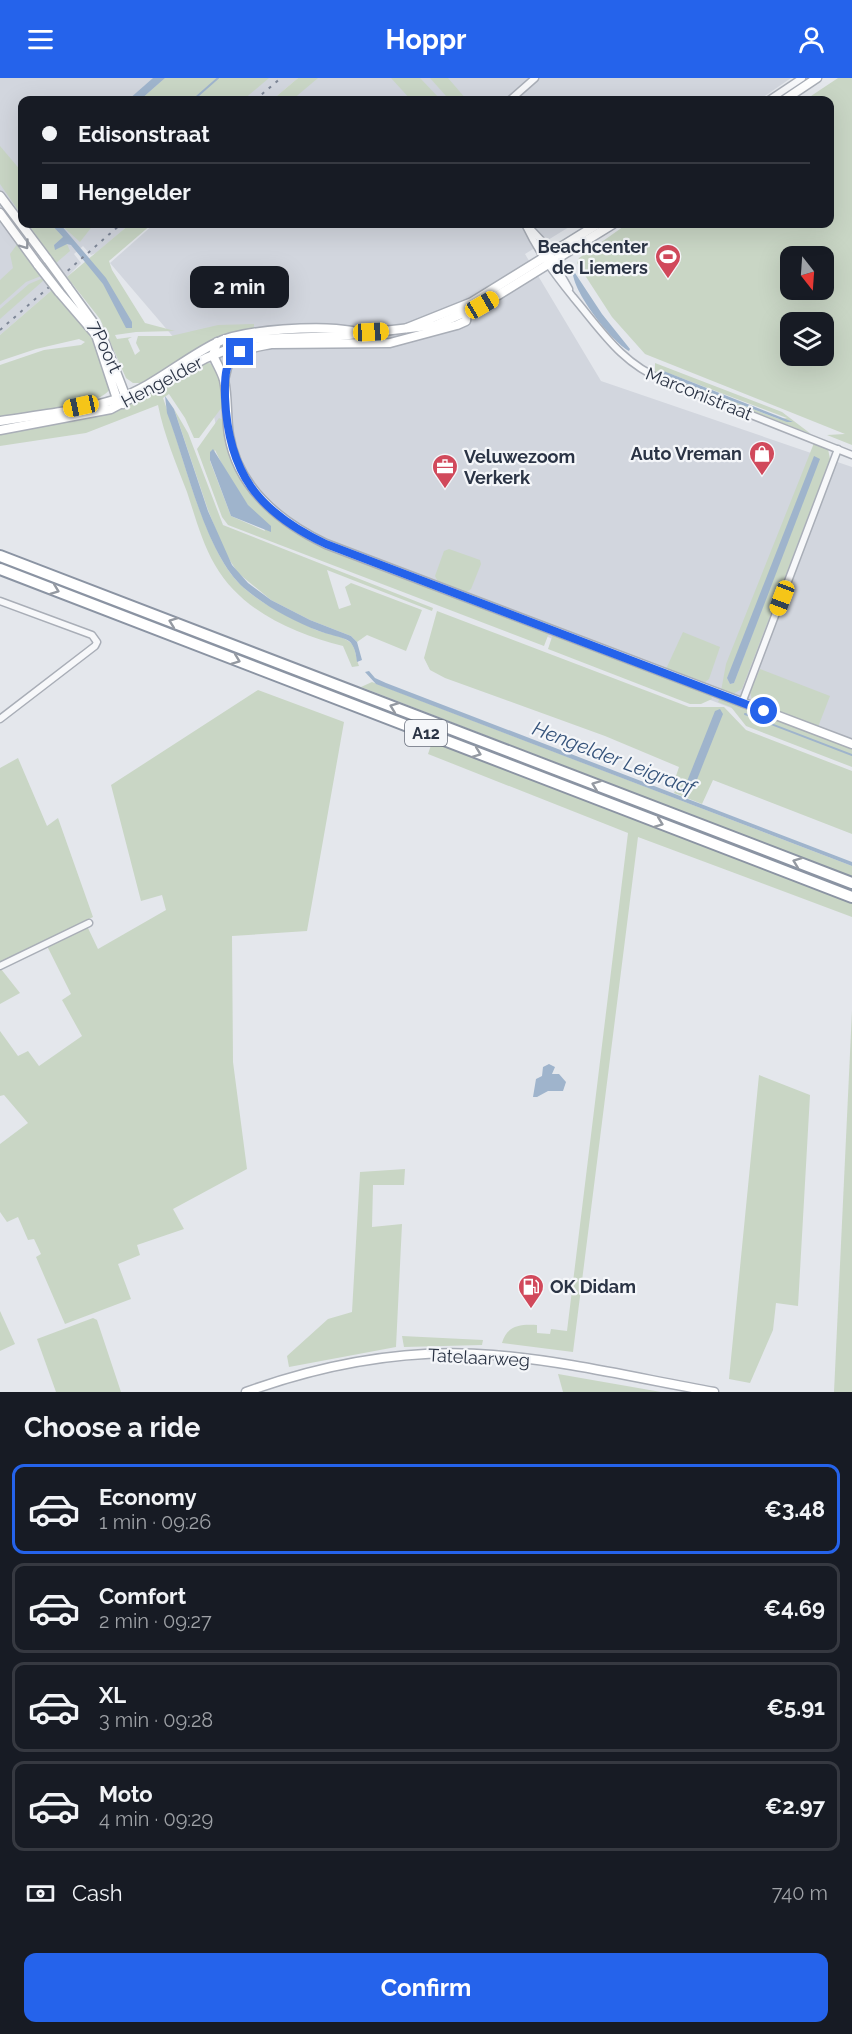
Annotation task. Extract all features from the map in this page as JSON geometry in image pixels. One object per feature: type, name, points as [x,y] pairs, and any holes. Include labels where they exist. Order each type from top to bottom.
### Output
[{"type":"highway","name":"A12","points":[[0,556],[852,883]]},
{"type":"highway","name":"A12","points":[[0,569],[852,897]]},
{"type":"main road","points":[[790,96],[817,78]]},
{"type":"main road","points":[[797,96],[823,78]]},
{"type":"main road","name":"7Poort","points":[[0,196],[18,220]]},
{"type":"main road","name":"7Poort","points":[[0,213],[59,292],[96,335],[122,399]]},
{"type":"main road","name":"7Poort","points":[[24,228],[101,333],[122,399]]},
{"type":"main road","name":"Hengelder","points":[[0,430],[92,414],[254,339],[340,336],[420,329],[436,325],[467,313],[592,228]]},
{"type":"main road","name":"Hengelder","points":[[405,329],[463,307],[605,228]]},
{"type":"main road","name":"Hengelder","points":[[214,358],[232,358],[247,350],[271,344],[379,344],[404,340],[457,325],[466,321],[467,313]]},
{"type":"main road","name":"Hengelder","points":[[0,421],[122,399],[217,342],[241,334],[260,331],[345,330],[358,333]]},
{"type":"main road","points":[[217,342],[214,358],[224,379],[229,439],[237,461],[261,500],[287,524],[326,544],[852,744]]},
{"type":"main road","name":"Hengelder","points":[[224,379],[232,358]]},
{"type":"main road","name":"Tatelaarweg","points":[[246,1392],[362,1361],[438,1354],[493,1355],[524,1359],[714,1392]]},
{"type":"street","points":[[515,96],[535,78]]},
{"type":"street","points":[[775,96],[802,78]]},
{"type":"street","name":"Marconistraat","points":[[529,228],[573,296],[607,341],[624,358],[648,374],[852,454]]},
{"type":"street","points":[[742,703],[838,449]]},
{"type":"street","points":[[0,601],[92,635],[97,642],[95,646],[0,719]]},
{"type":"street","points":[[0,966],[88,923]]},
{"type":"shaded area","points":[[0,78],[298,78],[277,96],[18,96],[18,228],[125,228],[96,253],[91,255],[83,246],[74,254],[81,263],[67,277],[58,266],[44,280],[52,290],[0,335]]},
{"type":"shaded area","points":[[312,78],[791,78],[765,96],[292,96]]},
{"type":"shaded area","points":[[149,228],[567,228],[525,254],[601,381],[852,467],[852,755],[267,528],[221,451],[208,386],[187,353],[110,263]]},
{"type":"green space","points":[[165,78],[269,78],[248,96],[145,96]]},
{"type":"green space","points":[[298,78],[318,78],[297,96],[277,96]]},
{"type":"green space","points":[[391,78],[420,78],[437,96],[407,96]]},
{"type":"green space","points":[[430,78],[448,78],[464,96],[446,96]]},
{"type":"green space","points":[[838,78],[852,78],[852,445],[827,435],[845,434],[645,354],[612,317],[577,263],[579,258],[621,228],[834,228],[834,96],[811,96]]},
{"type":"green space","points":[[0,146],[18,167],[18,210],[0,184]]},
{"type":"green space","points":[[31,228],[55,228],[63,237],[54,245],[67,244],[70,251],[56,263]]},
{"type":"green space","points":[[64,228],[91,228],[80,242]]},
{"type":"green space","points":[[125,228],[147,228],[109,261],[112,270],[145,323],[175,331],[115,335],[117,339],[132,337],[128,339],[135,355],[140,351],[136,343],[138,336],[171,336],[218,325],[254,324],[254,329],[229,335],[143,383],[133,383],[126,378],[100,319],[67,277]]},
{"type":"green space","points":[[18,243],[41,276],[26,282],[0,305],[0,280],[13,268],[10,254]]},
{"type":"green space","points":[[43,278],[44,280],[0,319],[0,309],[29,284]]},
{"type":"green space","points":[[52,290],[97,343],[110,388],[94,400],[78,405],[0,419],[0,365],[44,350],[81,345],[85,342],[79,339],[36,349],[0,361],[0,335]]},
{"type":"green space","points":[[206,362],[212,365],[219,374],[222,387],[222,407],[199,438],[194,438],[185,418],[169,394],[163,398],[194,494],[213,543],[236,580],[253,596],[314,629],[348,641],[353,646],[359,666],[352,667],[343,646],[306,635],[271,618],[254,608],[226,581],[210,557],[203,539],[167,438],[158,405],[86,433],[0,446],[0,433],[92,416]]},
{"type":"green space","points":[[655,363],[782,412],[811,434],[670,380],[655,373]],"holes":[[[660,370],[787,418],[779,419],[661,374]]]},
{"type":"green space","points":[[174,409],[188,433],[223,525],[433,608],[432,611],[327,570],[339,609],[351,605],[345,587],[351,583],[422,610],[406,651],[367,635],[357,642],[351,636],[310,620],[271,600],[238,573],[225,553],[208,510]]},
{"type":"green space","points":[[219,418],[223,420],[234,458],[252,491],[279,520],[294,531],[312,541],[549,633],[544,646],[228,525],[222,517],[197,449]],"holes":[[[215,450],[234,484],[260,520],[265,531],[231,516],[210,461]]]},
{"type":"green space","points":[[814,443],[828,449],[830,459],[742,689],[733,694],[721,691],[726,664]],"holes":[[[819,458],[734,683],[730,684],[727,678]]]},
{"type":"green space","points":[[449,549],[480,560],[481,564],[471,589],[465,593],[438,582],[435,576],[444,551]]},
{"type":"green space","points":[[437,611],[689,707],[724,707],[746,730],[852,771],[852,834],[713,780],[702,804],[674,793],[681,778],[676,776],[679,767],[605,736],[445,678],[430,670],[424,658]]},
{"type":"green space","points":[[683,632],[720,647],[709,679],[705,682],[666,669]]},
{"type":"green space","points":[[553,634],[710,694],[712,699],[701,704],[690,704],[548,649]]},
{"type":"green space","points":[[760,669],[830,696],[818,727],[752,700],[750,692]]},
{"type":"green space","points":[[372,682],[852,866],[852,877],[361,687]]},
{"type":"green space","points":[[258,690],[344,722],[307,931],[232,936],[233,1062],[247,1169],[173,1209],[184,1229],[137,1245],[140,1255],[118,1264],[131,1299],[65,1324],[36,1257],[41,1254],[34,1239],[28,1240],[18,1217],[7,1222],[0,1212],[0,1144],[28,1123],[4,1095],[0,1096],[0,1031],[18,1056],[28,1051],[39,1066],[82,1036],[62,1000],[71,994],[47,946],[87,926],[98,949],[166,910],[162,895],[141,901],[111,785]]},
{"type":"green space","points":[[720,698],[852,749],[852,767],[746,726],[731,707],[718,702]]},
{"type":"green space","points":[[432,742],[852,903],[852,917],[638,837],[573,1352],[502,1343],[507,1332],[525,1325],[537,1325],[537,1333],[550,1334],[551,1329],[567,1331],[628,833],[428,754]]},
{"type":"green space","points":[[18,758],[47,826],[58,818],[93,917],[0,964],[0,768]]},
{"type":"green space","points":[[0,970],[20,993],[0,1004]]},
{"type":"green space","points":[[852,1011],[852,1392],[834,1392]]},
{"type":"green space","points":[[759,1075],[810,1095],[798,1306],[776,1303],[773,1330],[750,1383],[729,1379]]},
{"type":"green space","points":[[405,1169],[404,1185],[373,1185],[372,1227],[402,1224],[396,1347],[289,1367],[287,1356],[328,1319],[352,1312],[360,1172]]},
{"type":"green space","points":[[0,1311],[15,1344],[0,1351]]},
{"type":"green space","points":[[93,1318],[97,1320],[121,1392],[56,1392],[37,1339]]},
{"type":"green space","points":[[402,1336],[483,1340],[482,1345],[404,1347]]},
{"type":"green space","points":[[558,1374],[661,1392],[563,1392]]},
{"type":"water","points":[[153,78],[165,78],[145,96],[133,96]]},
{"type":"water","points":[[55,228],[63,228],[106,278],[132,322],[132,328],[126,328],[103,284],[71,245],[67,244],[55,250],[54,245],[63,237]]},
{"type":"water","points":[[573,270],[602,314],[630,349],[629,351],[603,326],[585,302],[574,279]]},
{"type":"water","points":[[661,370],[793,422],[787,422],[659,373]]},
{"type":"water","points":[[165,396],[174,409],[208,511],[232,565],[248,583],[271,600],[310,620],[351,636],[357,642],[362,660],[357,662],[354,648],[349,641],[309,627],[280,612],[252,595],[230,573],[218,553],[198,506],[167,413]]},
{"type":"water","points":[[213,449],[248,505],[271,526],[271,532],[231,516],[210,460],[210,452]]},
{"type":"water","points":[[814,456],[820,459],[734,683],[730,684],[727,678]]},
{"type":"water","points":[[369,671],[375,678],[386,683],[852,862],[852,866],[376,684],[365,672]]},
{"type":"water","points":[[720,709],[723,714],[694,787],[686,784],[715,711]]},
{"type":"water","points":[[549,1064],[555,1067],[552,1074],[559,1074],[566,1082],[563,1091],[548,1091],[533,1097],[536,1079],[542,1076],[543,1067]]},
{"type":"waterway","points":[[198,96],[218,78]]},
{"type":"waterway","points":[[745,714],[852,755]]},
{"type":"railway","points":[[260,96],[281,78]]},
{"type":"railway","points":[[0,330],[116,228]]},
{"type":"place","name":"Beachcenter de Liemers","points":[[668,280]]},
{"type":"place","name":"Auto Vreman","points":[[762,477]]},
{"type":"place","name":"Veluwezoom Verkerk","points":[[445,490]]},
{"type":"place","name":"OK Didam","points":[[531,1310]]},
{"type":"route","points":[[240,352],[228,363],[224,379],[229,439],[246,480],[272,513],[287,524],[326,544],[764,711]]},
{"type":"water label","name":"Hengelder Leigraaf","points":[[614,758]]}]
